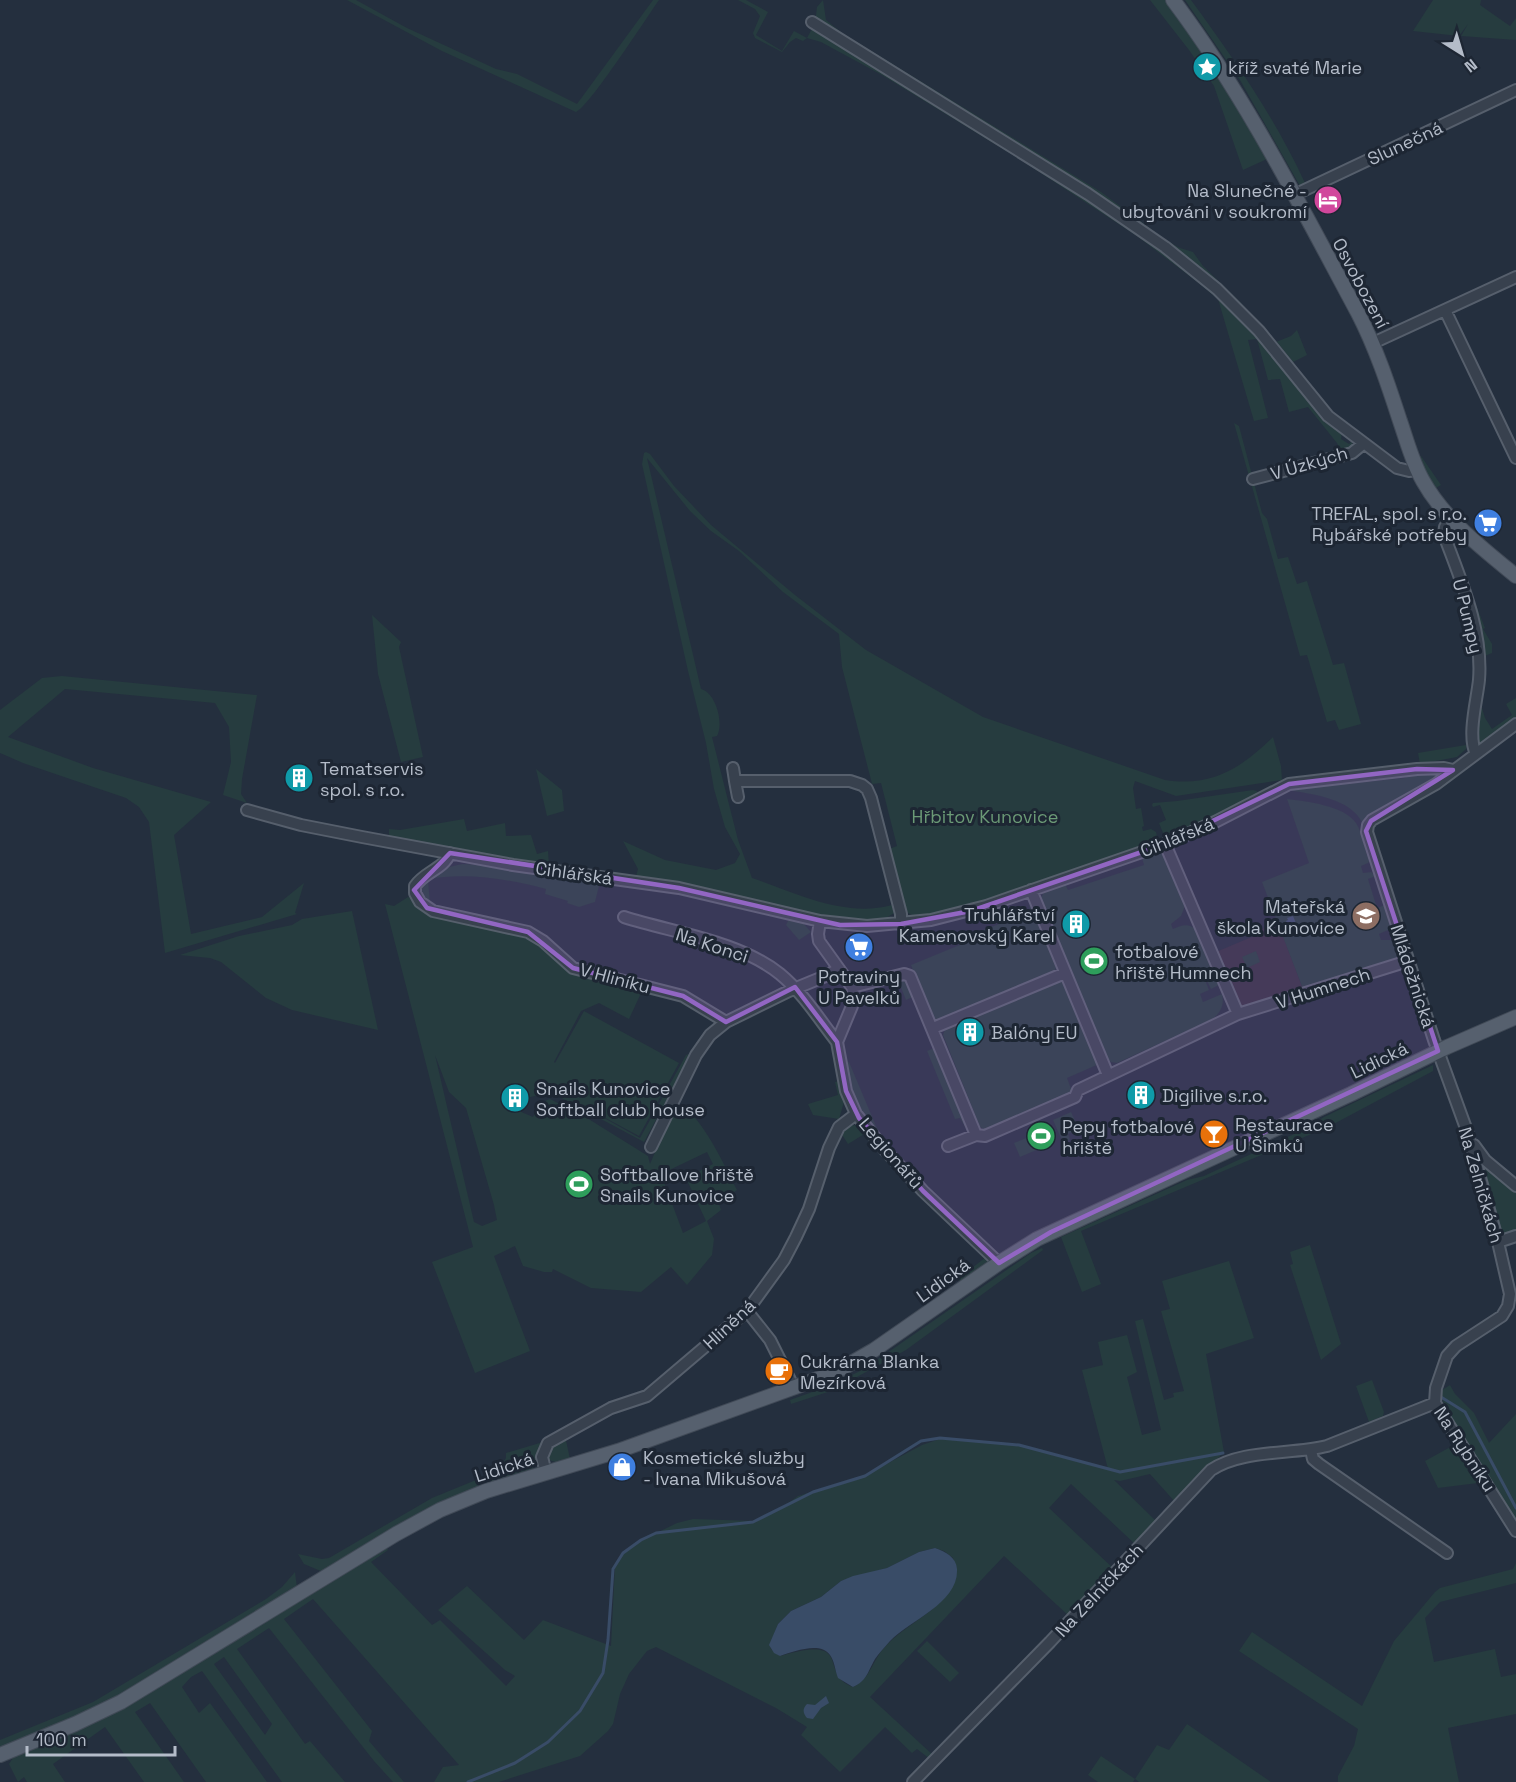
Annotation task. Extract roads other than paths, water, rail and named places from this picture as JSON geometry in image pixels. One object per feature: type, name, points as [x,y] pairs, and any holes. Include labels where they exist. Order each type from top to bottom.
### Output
[{"type":"main road","name":"Osvobození","points":[[1173,0],[1219,65],[1294,195],[1373,343],[1418,470],[1429,491],[1451,517],[1516,576]]},
{"type":"main road","name":"Lidická","points":[[0,1755],[121,1702],[421,1519],[456,1502],[499,1486],[618,1452],[828,1376],[861,1358],[999,1263],[1051,1232],[1351,1094],[1438,1051],[1516,1017]]},
{"type":"street","points":[[813,22],[1088,194],[1165,247],[1239,310],[1259,331],[1328,416],[1396,468],[1407,471],[1418,470]]},
{"type":"street","name":"Slunečná","points":[[1294,195],[1516,90]]},
{"type":"street","points":[[1373,343],[1516,277]]},
{"type":"street","points":[[1445,310],[1516,458]]},
{"type":"street","name":"V Úzkých","points":[[1253,479],[1352,453],[1363,444]]},
{"type":"street","name":"U Pumpy","points":[[1451,517],[1445,527],[1444,536],[1467,594],[1478,649],[1479,677],[1472,739],[1476,754]]},
{"type":"street","name":"Mládežnická","points":[[1438,1051],[1367,832],[1368,825],[1377,817],[1441,780],[1516,724]]},
{"type":"street","points":[[733,768],[738,797]]},
{"type":"street","name":"Cihlářská","points":[[247,810],[314,828],[450,854],[679,888],[820,921],[857,926],[901,924],[962,914],[1165,844],[1224,818],[1289,784],[1417,769],[1453,770]]},
{"type":"street","points":[[735,781],[850,781],[865,787],[871,798],[901,914],[901,924]]},
{"type":"street","points":[[1165,844],[1238,1014]]},
{"type":"street","name":"V Hliníku","points":[[450,854],[446,862],[418,881],[414,889],[421,904],[433,911],[528,932],[543,941],[573,968],[683,996],[726,1022]]},
{"type":"street","points":[[1031,890],[1108,1075]]},
{"type":"street","name":"Na Konci","points":[[624,918],[745,953],[771,968],[795,988],[837,1042]]},
{"type":"street","points":[[820,921],[819,939],[852,987],[854,995],[852,1006],[837,1042]]},
{"type":"street","name":"V Humnech","points":[[948,1146],[976,1135],[985,1136],[1066,1101],[1074,1097],[1078,1090],[1238,1014],[1408,961]]},
{"type":"street","points":[[651,1147],[698,1050],[710,1035],[726,1022],[838,969]]},
{"type":"street","points":[[933,1028],[1065,973]]},
{"type":"street","points":[[852,987],[909,975],[976,1135]]},
{"type":"street","name":"Legionářů","points":[[837,1042],[846,1091],[856,1114],[923,1191],[999,1263]]},
{"type":"street","name":"Na Zelničkách","points":[[913,1782],[1050,1642],[1211,1470],[1231,1460],[1311,1450],[1343,1441],[1435,1396],[1443,1363],[1451,1351],[1499,1318],[1508,1306],[1510,1294],[1498,1242],[1467,1131],[1438,1051]]},
{"type":"street","name":"Hliněná","points":[[546,1473],[543,1452],[552,1439],[611,1408],[647,1396],[747,1311],[784,1260],[796,1237],[839,1126],[856,1114]]},
{"type":"street","points":[[1467,1131],[1482,1156],[1516,1186]]},
{"type":"street","points":[[1498,1242],[1516,1236]]},
{"type":"street","points":[[747,1311],[770,1340],[794,1388]]},
{"type":"street","name":"Na Rybníku","points":[[1435,1396],[1516,1532]]},
{"type":"street","points":[[1311,1450],[1313,1459],[1319,1464],[1444,1546]]},
{"type":"water","points":[[1293,916],[1300,933],[1291,936],[1286,921],[1287,918]]},
{"type":"water","points":[[935,1548],[943,1551],[955,1561],[956,1581],[950,1592],[932,1610],[890,1641],[858,1685],[853,1687],[838,1678],[832,1658],[826,1651],[813,1648],[780,1656],[774,1653],[769,1645],[778,1624],[791,1611],[821,1597],[841,1581],[887,1568],[919,1552]]},
{"type":"water","points":[[826,1696],[829,1703],[821,1708],[813,1719],[807,1718],[804,1711],[805,1706],[815,1705]]},
{"type":"waterway","points":[[1441,1397],[1465,1412],[1516,1508]]},
{"type":"waterway","points":[[468,1782],[515,1763],[548,1742],[580,1711],[603,1673],[608,1640],[613,1569],[623,1553],[656,1533],[753,1522],[813,1492],[865,1476],[921,1441],[940,1438],[1019,1445],[1120,1472],[1223,1453]]},
{"type":"place","name":"kříž svaté Marie","points":[[1207,67]]},
{"type":"place","name":"Na Slunečné - ubytováni v soukromí","points":[[1328,200]]},
{"type":"place","name":"TREFAL, spol. s r.o. Rybářské potřeby","points":[[1488,523]]},
{"type":"place","name":"Tematservis spol. s r.o.","points":[[299,778]]},
{"type":"place","name":"Mateřská škola Kunovice","points":[[1366,916]]},
{"type":"place","name":"Truhlářství Kamenovský Karel","points":[[1076,924]]},
{"type":"place","name":"Potraviny U Pavelků","points":[[859,947]]},
{"type":"place","name":"fotbalové hřiště Humnech","points":[[1094,961]]},
{"type":"place","name":"Balóny EU","points":[[970,1032]]},
{"type":"place","name":"Digilive s.r.o.","points":[[1141,1095]]},
{"type":"place","name":"Snails Kunovice Softball club house","points":[[515,1098]]},
{"type":"place","name":"Restaurace U Šimků","points":[[1214,1134]]},
{"type":"place","name":"Pepy fotbalové hřiště","points":[[1041,1136]]},
{"type":"place","name":"Softballove hřiště Snails Kunovice","points":[[579,1184]]},
{"type":"place","name":"Cukrárna Blanka Mezírková","points":[[779,1371]]},
{"type":"place","name":"Kosmetické služby - Ivana Mikušová","points":[[622,1467]]},
{"type":"park label","name":"Hřbitov Kunovice","points":[[985,816]]}]
